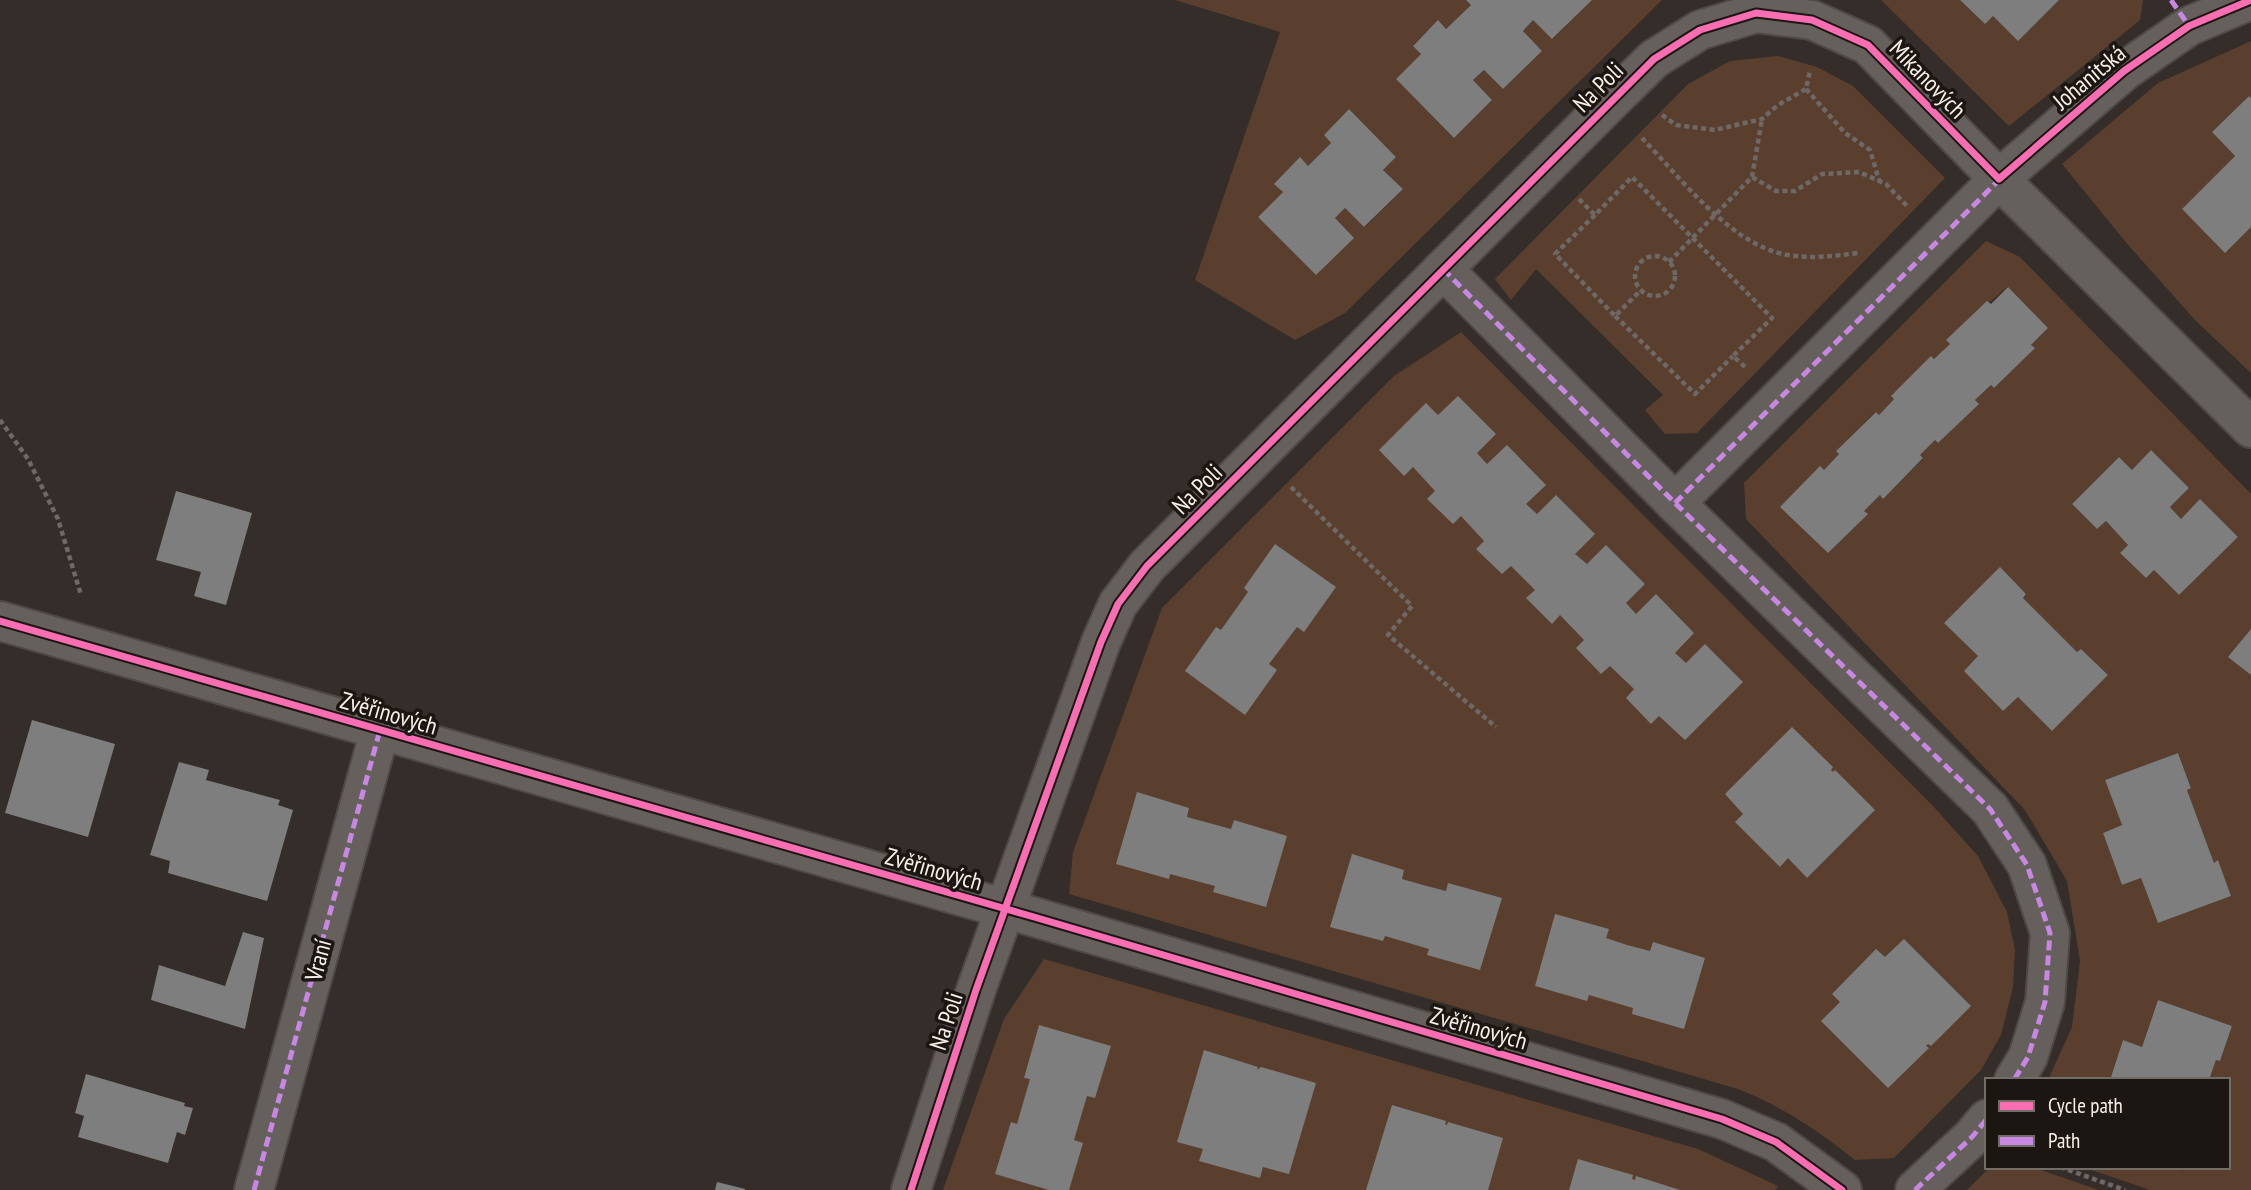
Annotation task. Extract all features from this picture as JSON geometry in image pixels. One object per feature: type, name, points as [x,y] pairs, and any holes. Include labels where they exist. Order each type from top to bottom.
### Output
[{"type":"street","name":"Johanitská","points":[[1675,502],[1999,179],[2124,71],[2180,13],[2251,0]]},
{"type":"street","name":"Mikanových","points":[[1774,8],[1812,20],[1868,45],[1999,179],[2251,428]]},
{"type":"street","name":"Na Poli","points":[[911,1190],[1004,909],[1101,642],[1118,604],[1147,566],[1654,59],[1700,30],[1774,8]]},
{"type":"street","points":[[1443,269],[1675,502],[1990,809],[2027,865],[2050,933],[2045,1002],[2028,1057],[2015,1078]]},
{"type":"street","name":"Zvěřinových","points":[[0,621],[1004,909],[1722,1119],[1776,1142],[1842,1190]]},
{"type":"street","name":"Vraní","points":[[254,1190],[380,730]]},
{"type":"street","points":[[1915,1190],[1985,1121]]},
{"type":"path","points":[[1659,112],[1676,125],[1715,130],[1762,119],[1778,105],[1806,89],[1811,67]]},
{"type":"path","points":[[1806,89],[1845,133],[1870,150],[1879,180]]},
{"type":"path","points":[[1670,262],[1752,177],[1762,119]]},
{"type":"path","points":[[1641,137],[1717,215],[1750,241],[1785,254],[1818,258],[1869,252]]},
{"type":"path","points":[[1752,177],[1776,191],[1795,191],[1822,174],[1859,172],[1886,184],[1909,208]]},
{"type":"path","points":[[1632,177],[1772,318],[1695,394],[1555,254],[1595,215],[1632,177]]},
{"type":"path","points":[[1577,198],[1595,215]]},
{"type":"path","points":[[1649,257],[1660,257],[1670,262],[1674,282],[1669,291],[1660,296],[1649,296],[1640,291],[1635,282],[1635,271],[1640,262],[1649,257]]},
{"type":"path","points":[[1615,316],[1640,291]]},
{"type":"path","points":[[1733,356],[1749,371]]},
{"type":"path","points":[[0,420],[28,459],[58,519],[81,597],[82,645]]},
{"type":"path","points":[[1289,486],[1412,606],[1388,635],[1496,727]]},
{"type":"path","points":[[2066,1169],[2125,1190]]},
{"type":"shaded area","points":[[1175,0],[1466,0],[1471,5],[1446,29],[1438,21],[1413,45],[1421,54],[1396,79],[1454,138],[1492,100],[1473,80],[1484,70],[1503,89],[1542,51],[1523,31],[1533,20],[1553,39],[1591,0],[1662,0],[1345,313],[1295,340],[1195,280],[1280,32]],"holes":[[[1349,109],[1396,157],[1383,170],[1403,189],[1365,227],[1345,208],[1335,218],[1316,275],[1258,217],[1283,192],[1275,184],[1300,158],[1308,166],[1331,143],[1324,135]]]},
{"type":"shaded area","points":[[1881,0],[1960,0],[1984,23],[1993,16],[2018,40],[2059,0],[2143,0],[2140,20],[2009,126]]},
{"type":"shaded area","points":[[2251,41],[2251,98],[2249,96],[2212,132],[2235,156],[2182,209],[2225,252],[2251,227],[2251,373],[2196,321],[2129,246],[2062,164],[2158,83]]},
{"type":"shaded area","points":[[1778,56],[1817,67],[1853,86],[1945,178],[1697,433],[1665,434],[1645,410],[1663,395],[1536,269],[1511,300],[1495,279],[1688,84],[1730,61]]},
{"type":"shaded area","points":[[1986,241],[2020,257],[2251,494],[2251,629],[2229,657],[2251,675],[2251,1190],[2150,1190],[2089,1169],[2230,1169],[2230,1078],[2210,1078],[2216,1060],[2220,1061],[2232,1026],[2158,1000],[2142,1047],[2123,1040],[2111,1078],[2049,1078],[2072,1027],[2080,961],[2067,881],[2025,810],[1746,519],[1744,483]],"holes":[[[2007,287],[2048,328],[2031,345],[2034,348],[1994,388],[1991,385],[1975,400],[1978,404],[1938,443],[1935,440],[1920,455],[1923,459],[1883,498],[1880,495],[1864,511],[1867,514],[1828,553],[1781,507],[1820,467],[1824,470],[1839,454],[1836,451],[1875,412],[1879,415],[1932,357],[1934,359],[1950,344],[1947,340]],[[2151,451],[2189,488],[2170,507],[2181,519],[2200,500],[2238,537],[2179,595],[2154,570],[2146,578],[2120,553],[2128,545],[2106,521],[2097,529],[2072,504],[2119,457],[2132,470]],[[2000,568],[2026,594],[2023,598],[2077,652],[2081,649],[2108,675],[2052,731],[2018,697],[2003,711],[1978,656],[1944,623]],[[2178,753],[2191,787],[2187,790],[2214,863],[2218,861],[2231,896],[2158,923],[2141,878],[2122,885],[2103,833],[2122,825],[2105,780]]]},
{"type":"shaded area","points":[[1461,332],[1933,806],[1978,856],[2007,912],[2015,950],[2013,987],[2001,1035],[1981,1070],[1894,1158],[1855,1160],[1799,1120],[1738,1089],[1069,894],[1073,852],[1162,608],[1394,376]]},
{"type":"shaded area","points":[[1044,959],[1698,1149],[1778,1186],[1775,1190],[943,1190],[1004,1019]]},
{"type":"shaded area","points":[[1988,1169],[2038,1169],[2099,1190],[1967,1190]]},
{"type":"building","points":[[1466,0],[1592,0],[1552,39],[1533,20],[1523,31],[1542,51],[1503,89],[1484,70],[1473,80],[1492,100],[1454,138],[1396,79],[1421,54],[1413,46],[1438,20],[1446,29],[1471,5]]},
{"type":"building","points":[[1960,0],[2059,0],[2018,41],[1993,16],[1985,24]]},
{"type":"building","points":[[2249,96],[2251,227],[2225,253],[2182,209],[2235,156],[2212,132]]},
{"type":"building","points":[[1349,109],[1396,157],[1383,170],[1403,189],[1364,227],[1345,208],[1335,218],[1354,238],[1316,275],[1258,217],[1283,192],[1274,184],[1300,157],[1308,166],[1331,143],[1324,135]]},
{"type":"building","points":[[2008,287],[2048,328],[2031,345],[2035,348],[1994,388],[1991,385],[1975,400],[1979,404],[1938,443],[1935,440],[1920,455],[1923,458],[1883,499],[1880,495],[1864,511],[1868,514],[1828,553],[1780,507],[1820,466],[1824,470],[1839,454],[1836,451],[1876,412],[1879,415],[1894,399],[1891,396],[1931,356],[1934,359],[1950,344],[1946,340],[1987,301],[1991,304]]},
{"type":"building","points":[[1458,396],[1496,434],[1477,453],[1487,464],[1507,445],[1546,485],[1526,504],[1537,514],[1556,495],[1595,534],[1575,554],[1587,564],[1606,545],[1645,584],[1626,603],[1636,614],[1656,594],[1694,633],[1675,653],[1686,663],[1705,644],[1743,682],[1685,740],[1659,716],[1651,724],[1626,698],[1634,689],[1610,666],[1601,674],[1576,648],[1584,640],[1560,615],[1552,624],[1526,598],[1535,590],[1511,566],[1502,574],[1476,549],[1484,541],[1461,516],[1453,524],[1427,499],[1435,491],[1413,467],[1404,476],[1379,450],[1426,403],[1438,415]]},
{"type":"building","points":[[2151,450],[2189,488],[2170,507],[2181,519],[2200,499],[2238,537],[2179,595],[2154,570],[2146,578],[2120,553],[2128,545],[2106,521],[2097,529],[2072,504],[2119,457],[2132,470]]},
{"type":"building","points":[[176,491],[252,513],[226,605],[194,596],[201,572],[156,560]]},
{"type":"building","points":[[1275,544],[1336,587],[1304,632],[1297,627],[1269,664],[1277,670],[1245,715],[1185,671],[1216,627],[1221,630],[1248,592],[1244,588]]},
{"type":"building","points":[[2000,567],[2026,594],[2023,598],[2077,652],[2081,649],[2108,675],[2052,731],[2018,697],[2003,711],[1964,671],[1978,656],[1944,623]]},
{"type":"building","points":[[2251,629],[2251,675],[2228,657]]},
{"type":"building","points":[[32,720],[115,744],[88,837],[5,813]]},
{"type":"building","points":[[1792,727],[1833,767],[1833,772],[1835,770],[1875,810],[1807,878],[1788,858],[1780,867],[1735,822],[1743,814],[1725,794]]},
{"type":"building","points":[[2178,753],[2191,788],[2187,790],[2214,863],[2218,860],[2231,896],[2158,923],[2141,878],[2122,885],[2103,833],[2122,825],[2105,780]]},
{"type":"building","points":[[179,762],[209,770],[206,780],[280,800],[278,805],[293,810],[267,901],[168,873],[170,861],[150,855]]},
{"type":"building","points":[[1137,792],[1189,808],[1187,817],[1231,829],[1234,820],[1287,836],[1266,907],[1213,892],[1215,886],[1170,874],[1169,879],[1116,864]]},
{"type":"building","points":[[1352,854],[1404,870],[1402,879],[1446,891],[1448,883],[1502,898],[1480,970],[1427,955],[1429,949],[1385,936],[1383,941],[1330,927]]},
{"type":"building","points":[[1555,914],[1609,929],[1606,938],[1627,945],[1650,951],[1653,942],[1705,958],[1684,1029],[1632,1014],[1633,1008],[1589,995],[1587,1001],[1535,986]]},
{"type":"building","points":[[243,932],[264,938],[245,1029],[151,1000],[159,965],[225,986]]},
{"type":"building","points":[[1904,939],[1971,1006],[1931,1046],[1928,1044],[1926,1046],[1929,1048],[1888,1088],[1821,1021],[1840,1002],[1832,994],[1876,949],[1885,957]]},
{"type":"building","points":[[2158,1000],[2232,1026],[2220,1061],[2216,1060],[2210,1078],[2111,1078],[2123,1040],[2142,1047]]},
{"type":"building","points":[[1039,1025],[1111,1046],[1095,1098],[1087,1096],[1074,1140],[1083,1143],[1069,1190],[1049,1190],[995,1174],[1011,1122],[1017,1124],[1030,1079],[1024,1078]]},
{"type":"building","points":[[1204,1050],[1258,1067],[1257,1070],[1261,1067],[1316,1083],[1289,1174],[1263,1167],[1260,1178],[1199,1161],[1203,1149],[1177,1142]]},
{"type":"building","points":[[86,1074],[185,1103],[184,1106],[193,1108],[185,1135],[177,1132],[168,1163],[78,1137],[84,1116],[75,1113]]},
{"type":"building","points":[[1392,1105],[1446,1121],[1447,1125],[1448,1122],[1503,1138],[1488,1190],[1366,1190]]},
{"type":"building","points":[[1578,1159],[1633,1175],[1632,1179],[1635,1180],[1636,1176],[1680,1190],[1569,1190]]},
{"type":"building","points":[[717,1182],[745,1189],[745,1190],[715,1190]]},
{"type":"marked path","points":[[2171,0],[2189,26]]},
{"type":"marked path","points":[[1675,503],[2004,175]]},
{"type":"marked path","points":[[1443,269],[1675,503],[1990,809],[2027,865],[2050,933],[2045,1002],[2028,1057],[2015,1078]]},
{"type":"marked path","points":[[254,1190],[380,730]]},
{"type":"marked path","points":[[1915,1190],[1985,1121]]},
{"type":"cycle path","points":[[911,1190],[976,990],[1101,642],[1118,604],[1147,566],[1654,59],[1700,30],[1756,13],[1812,20],[1868,45],[1999,179],[2124,71],[2189,26],[2251,0]]},
{"type":"cycle path","points":[[0,621],[1034,917],[1722,1119],[1776,1142],[1842,1190]]}]
